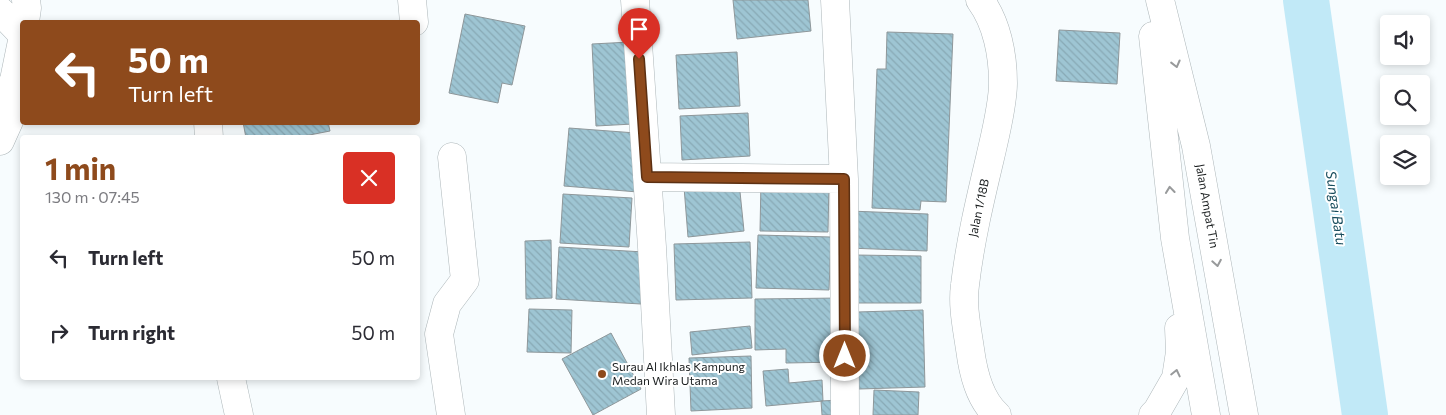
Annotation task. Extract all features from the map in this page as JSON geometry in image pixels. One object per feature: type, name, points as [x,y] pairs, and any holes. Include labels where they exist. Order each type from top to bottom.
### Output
[{"type":"street","points":[[25,20],[26,0]]},
{"type":"street","points":[[412,0],[414,20]]},
{"type":"street","points":[[635,0],[661,415]]},
{"type":"street","points":[[835,0],[844,179],[845,415]]},
{"type":"street","name":"Jalan 1/18B","points":[[960,0],[969,12],[981,37],[986,55],[988,84],[960,218],[949,286],[950,319],[957,366],[967,400],[977,415]]},
{"type":"street","name":"Jalan 1/18B","points":[[980,0],[995,32],[1001,52],[1003,85],[996,132],[969,259],[965,287],[965,318],[977,382],[981,393],[997,415]]},
{"type":"street","points":[[1150,0],[1175,238],[1180,352],[1176,378],[1153,415]]},
{"type":"street","name":"Jalan Ampat Tin","points":[[1160,0],[1196,146],[1244,415]]},
{"type":"street","points":[[0,12],[20,32]]},
{"type":"street","points":[[0,141],[9,121],[6,89],[20,47]]},
{"type":"street","points":[[451,415],[439,334],[447,304],[465,280],[452,157]]},
{"type":"street","points":[[647,177],[844,179]]},
{"type":"street","points":[[1175,238],[1206,415]]},
{"type":"street","points":[[231,380],[239,415]]},
{"type":"building","points":[[733,0],[808,0],[811,31],[737,39]]},
{"type":"building","points":[[465,14],[525,26],[512,85],[502,83],[498,103],[449,93]]},
{"type":"building","points":[[1059,30],[1120,33],[1117,84],[1056,81]]},
{"type":"building","points":[[887,32],[953,34],[946,202],[921,201],[920,210],[872,208],[877,69],[886,69]]},
{"type":"building","points":[[630,42],[633,124],[596,126],[592,44]]},
{"type":"building","points":[[737,52],[740,106],[679,109],[676,55]]},
{"type":"building","points":[[748,113],[750,156],[682,160],[680,116]]},
{"type":"building","points":[[244,125],[329,125],[330,131],[309,135],[245,135]]},
{"type":"building","points":[[569,128],[636,133],[638,192],[564,186]]},
{"type":"building","points":[[761,181],[829,182],[828,232],[760,231]]},
{"type":"building","points":[[739,182],[744,231],[688,237],[684,187]]},
{"type":"building","points":[[563,194],[632,198],[629,247],[560,243]]},
{"type":"building","points":[[849,211],[928,214],[927,251],[848,248]]},
{"type":"building","points":[[758,235],[831,237],[829,290],[756,288]]},
{"type":"building","points":[[551,240],[552,298],[526,299],[525,241]]},
{"type":"building","points":[[750,242],[752,298],[676,300],[674,244]]},
{"type":"building","points":[[559,247],[644,252],[641,304],[556,299]]},
{"type":"building","points":[[855,255],[921,256],[921,303],[855,303]]},
{"type":"building","points":[[840,298],[840,362],[786,363],[786,349],[755,350],[755,299]]},
{"type":"building","points":[[529,309],[572,310],[571,353],[527,352]]},
{"type":"building","points":[[923,310],[925,387],[859,389],[857,312]]},
{"type":"building","points":[[750,326],[752,348],[692,355],[690,332]]},
{"type":"building","name":"Surau Al Ikhlas Kampung Medan Wira Utama","points":[[611,333],[641,389],[593,415],[562,359]]},
{"type":"building","points":[[751,356],[752,408],[691,411],[689,358]]},
{"type":"building","points":[[788,369],[789,383],[822,380],[823,401],[766,406],[763,371]]},
{"type":"building","points":[[874,390],[919,392],[918,415],[873,415]]},
{"type":"building","points":[[839,400],[840,415],[822,415],[821,401]]},
{"type":"waterway","name":"Sungai Batu","points":[[1306,0],[1365,415]]},
{"type":"place","name":"Surau Al Ikhlas Kampung Medan Wira Utama","points":[[602,374]]},
{"type":"route","points":[[639,59],[647,177],[844,179],[845,356]]}]
